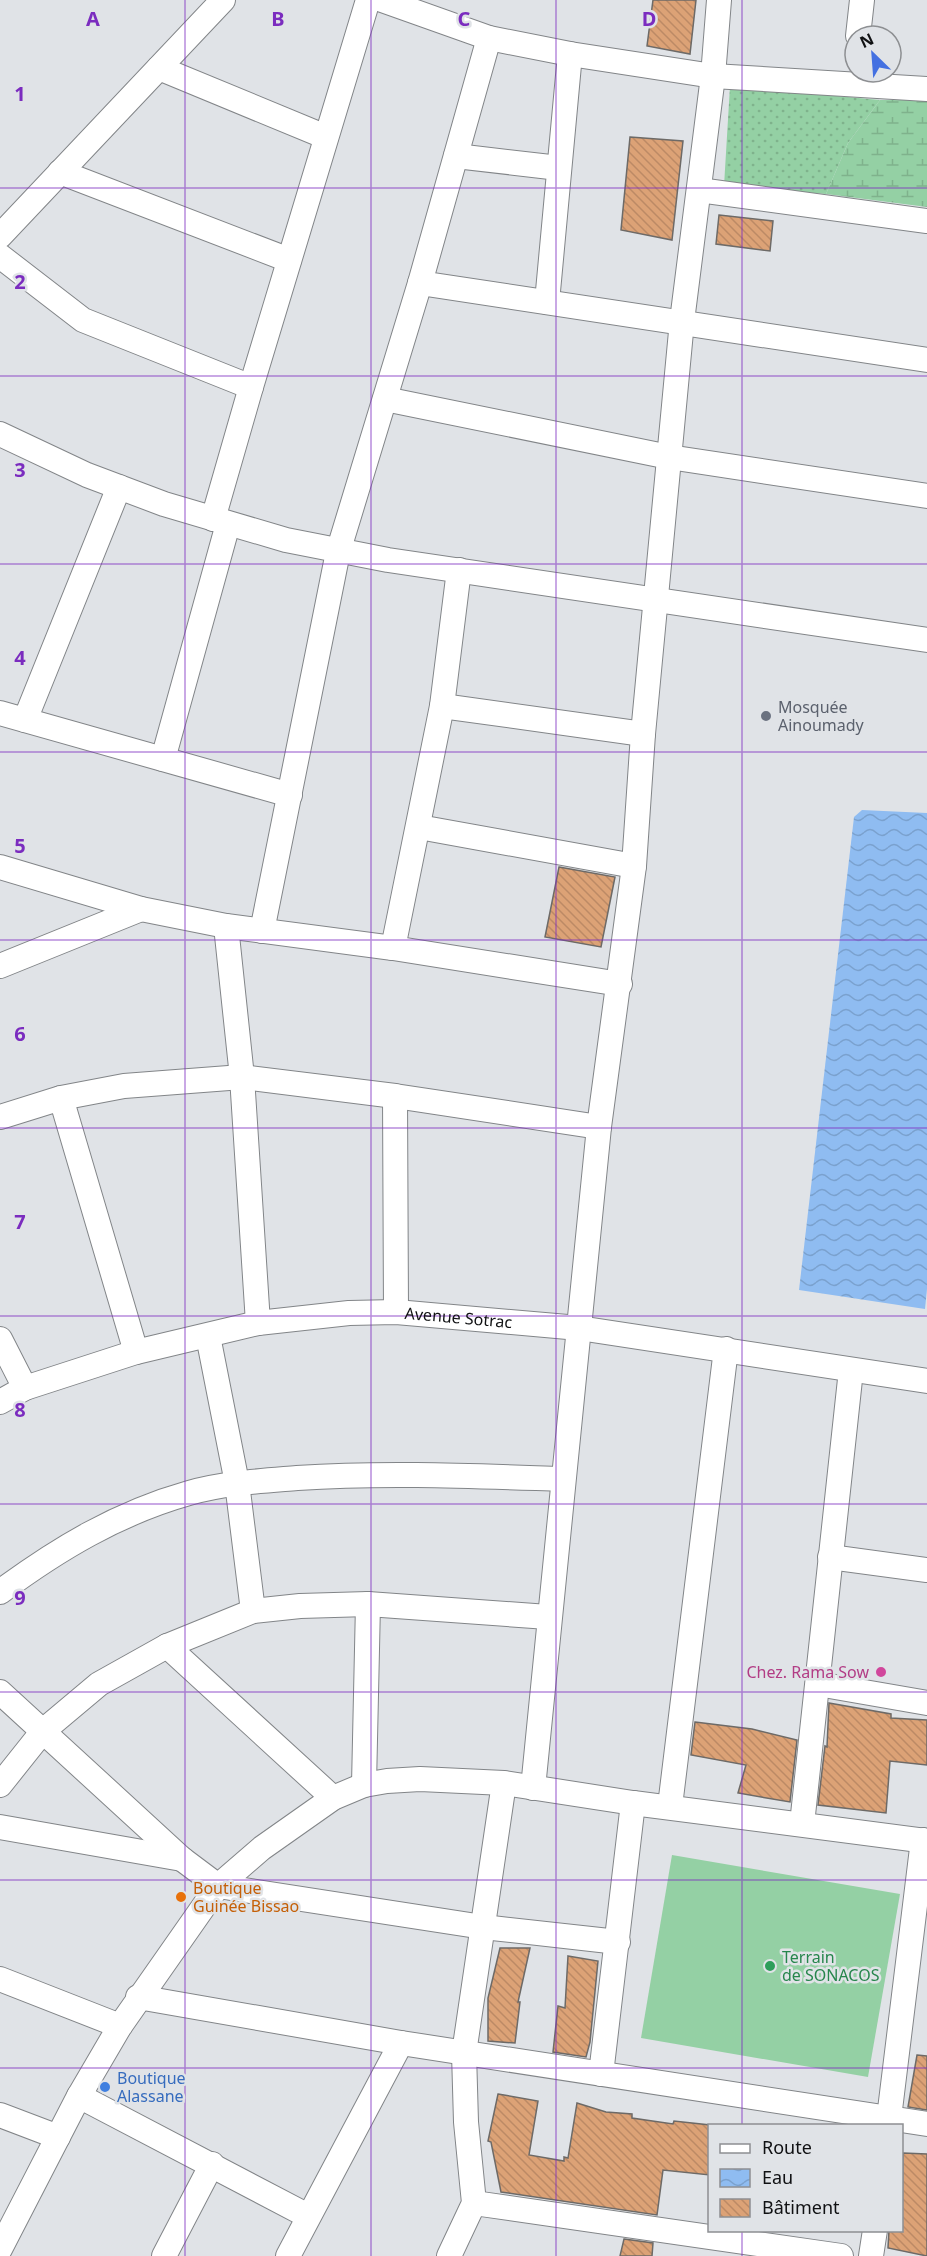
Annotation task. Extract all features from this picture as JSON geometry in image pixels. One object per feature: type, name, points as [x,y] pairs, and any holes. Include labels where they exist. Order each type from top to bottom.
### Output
[{"type":"street","points":[[0,236],[224,0]]},
{"type":"street","points":[[163,759],[221,521],[250,387],[368,0]]},
{"type":"street","points":[[382,0],[489,38],[570,54],[713,76],[843,78]]},
{"type":"street","points":[[533,1788],[548,1617],[599,1127],[620,984],[634,866],[643,734],[682,321],[713,76],[719,0]]},
{"type":"street","points":[[859,24],[862,0]]},
{"type":"street","points":[[262,931],[338,552],[420,283],[489,38]]},
{"type":"street","points":[[547,302],[570,54]]},
{"type":"street","points":[[159,68],[326,137]]},
{"type":"street","points":[[894,84],[927,89]]},
{"type":"street","points":[[456,156],[560,168]]},
{"type":"street","points":[[60,172],[289,260]]},
{"type":"street","points":[[699,190],[927,221]]},
{"type":"street","points":[[0,256],[83,320],[250,387]]},
{"type":"street","points":[[420,283],[927,360]]},
{"type":"street","points":[[385,399],[669,457],[927,496]]},
{"type":"street","points":[[1,436],[119,487],[221,521],[338,552],[927,640]]},
{"type":"street","points":[[25,720],[119,487]]},
{"type":"street","points":[[393,948],[441,706],[459,570]]},
{"type":"street","points":[[441,706],[643,734]]},
{"type":"street","points":[[0,713],[290,795]]},
{"type":"street","points":[[419,826],[634,866]]},
{"type":"street","points":[[0,867],[141,909],[226,926],[393,948],[620,984]]},
{"type":"street","points":[[0,966],[141,909]]},
{"type":"street","points":[[226,926],[242,1077],[258,1323]]},
{"type":"street","points":[[0,1117],[61,1098],[124,1086],[242,1077],[395,1096],[599,1127]]},
{"type":"street","points":[[395,1096],[396,1312]]},
{"type":"street","points":[[61,1098],[136,1352]]},
{"type":"street","name":"Avenue Sotrac","points":[[0,1402],[25,1388],[136,1352],[258,1323],[339,1314],[396,1312],[579,1328],[927,1382]]},
{"type":"street","points":[[208,1336],[237,1483],[253,1611]]},
{"type":"street","points":[[0,1339],[25,1388]]},
{"type":"street","points":[[670,1806],[726,1349]]},
{"type":"street","points":[[802,1824],[851,1370]]},
{"type":"street","points":[[0,1592],[47,1557],[88,1533],[146,1508],[190,1493],[237,1483],[399,1473],[562,1479]]},
{"type":"street","points":[[830,1557],[927,1570]]},
{"type":"street","points":[[0,1785],[43,1731],[99,1684],[167,1646],[253,1611],[300,1606],[368,1604],[548,1617]]},
{"type":"street","points":[[364,1785],[368,1604]]},
{"type":"street","points":[[167,1646],[333,1798]]},
{"type":"street","points":[[818,1684],[927,1703]]},
{"type":"street","points":[[0,1692],[182,1859],[218,1886],[483,1927],[618,1942]]},
{"type":"street","points":[[0,2249],[79,2096],[120,2026],[138,1997],[218,1886],[262,1848],[333,1798],[364,1785],[420,1779],[504,1783],[633,1803],[925,1841],[917,1974],[889,2122]]},
{"type":"street","points":[[449,2256],[474,2203],[466,2122],[464,2053],[504,1783]]},
{"type":"street","points":[[601,2074],[633,1803]]},
{"type":"street","points":[[0,1827],[182,1859]]},
{"type":"street","points":[[0,1979],[120,2026]]},
{"type":"street","points":[[138,1997],[401,2043],[889,2122],[927,2124]]},
{"type":"street","points":[[288,2256],[401,2043]]},
{"type":"street","points":[[79,2096],[308,2216]]},
{"type":"street","points":[[0,2115],[58,2137]]},
{"type":"street","points":[[164,2256],[212,2164]]},
{"type":"street","points":[[474,2203],[841,2256]]},
{"type":"street","points":[[871,2256],[874,2232]]},
{"type":"green space","points":[[730,86],[880,100],[848,143],[826,194],[724,186]]},
{"type":"green space","points":[[880,100],[927,100],[927,207],[826,194],[848,143]]},
{"type":"green space","name":"Terrain de SONACOS","points":[[672,1855],[900,1894],[868,2077],[641,2038]]},
{"type":"water","points":[[862,810],[927,813],[927,1289],[925,1309],[799,1290],[854,817]]},
{"type":"building","points":[[653,0],[696,0],[690,54],[647,46]]},
{"type":"building","points":[[630,137],[683,141],[672,240],[621,230]]},
{"type":"building","points":[[719,215],[773,221],[770,251],[716,244]]},
{"type":"building","points":[[559,867],[615,877],[601,947],[545,937]]},
{"type":"building","points":[[829,1703],[891,1714],[891,1718],[927,1720],[927,1765],[890,1761],[886,1813],[818,1805],[825,1746],[827,1747]]},
{"type":"building","points":[[695,1722],[752,1729],[797,1740],[790,1802],[738,1793],[746,1765],[691,1755]]},
{"type":"building","points":[[500,1948],[530,1948],[518,2002],[520,2002],[515,2043],[488,2041],[488,1998]]},
{"type":"building","points":[[568,1956],[598,1961],[590,2042],[586,2057],[553,2052],[558,2006],[565,2008]]},
{"type":"building","points":[[917,2055],[927,2056],[927,2110],[908,2107]]},
{"type":"building","points":[[498,2094],[538,2101],[529,2155],[564,2161],[564,2157],[568,2158],[577,2103],[606,2112],[632,2114],[632,2118],[673,2124],[674,2121],[708,2125],[708,2175],[663,2170],[657,2215],[501,2192],[491,2142],[488,2141]]},
{"type":"building","points":[[903,2153],[927,2154],[927,2256],[888,2248],[889,2232],[903,2232]]},
{"type":"building","points":[[624,2239],[653,2243],[652,2256],[620,2256]]},
{"type":"place","name":"Mosquée Ainoumady","points":[[766,716]]},
{"type":"place","name":"Chez. Rama Sow","points":[[881,1672]]},
{"type":"place","name":"Boutique Guinée Bissao","points":[[181,1897]]},
{"type":"place","name":"Terrain de SONACOS","points":[[770,1966]]},
{"type":"place","name":"Boutique Alassane","points":[[105,2087]]}]
